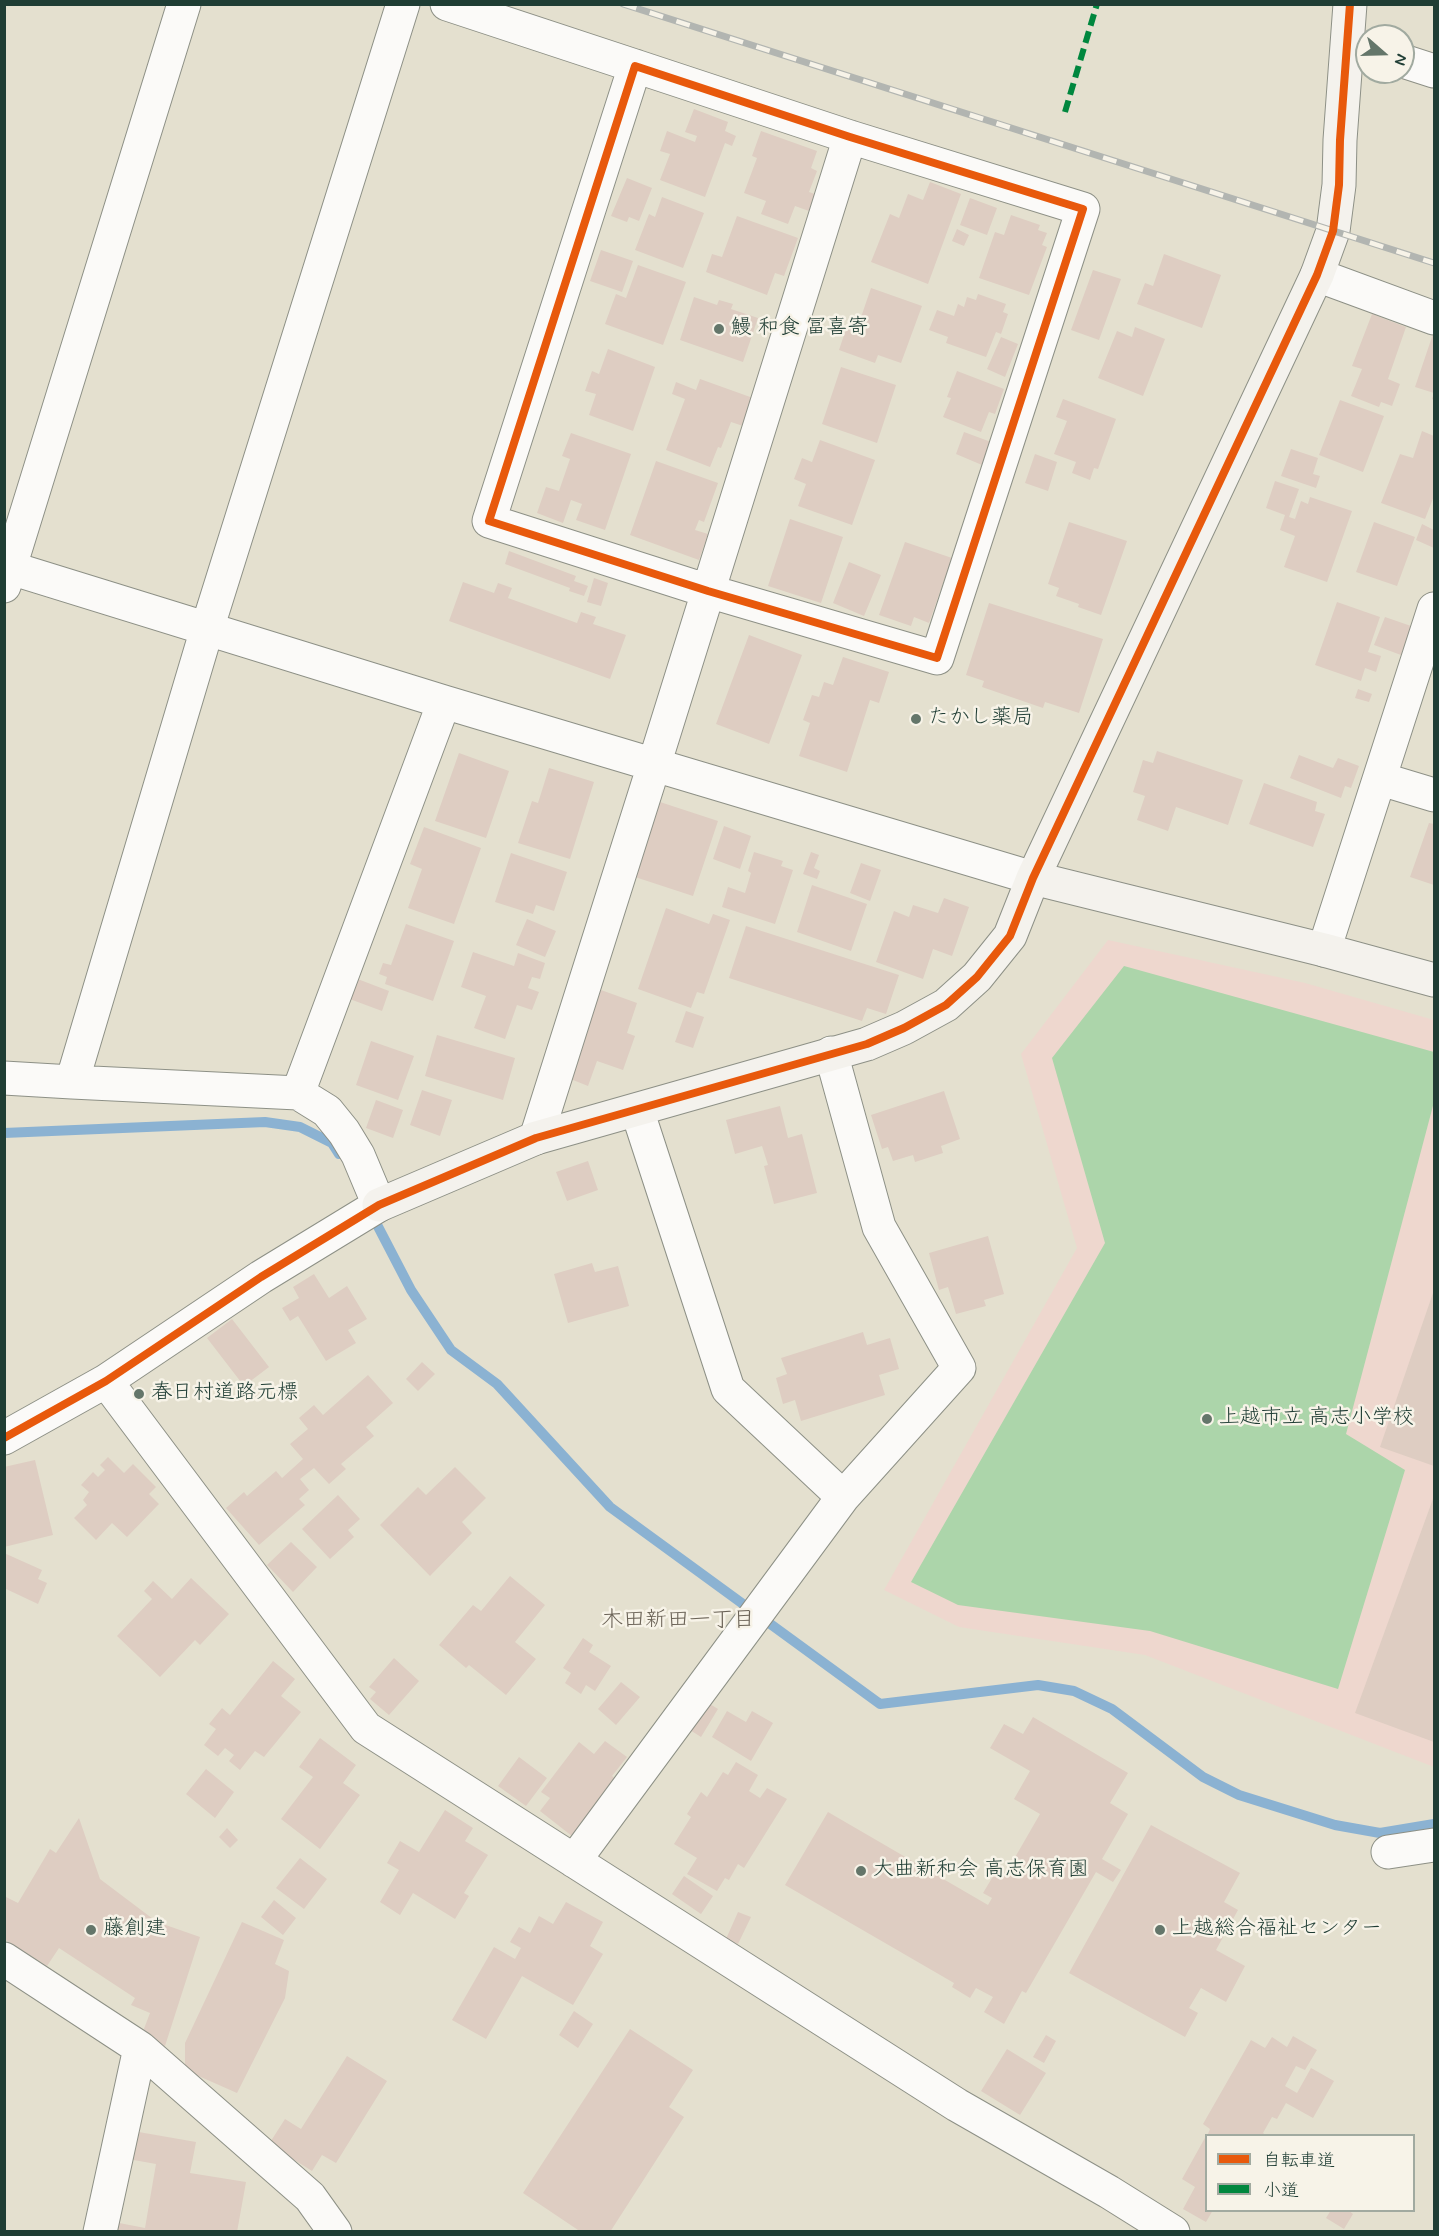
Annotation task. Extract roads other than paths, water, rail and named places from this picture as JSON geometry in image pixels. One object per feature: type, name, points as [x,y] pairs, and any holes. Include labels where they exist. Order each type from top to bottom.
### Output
[{"type":"street","points":[[184,4],[6,573],[207,629],[1033,878],[1324,950],[1434,980]]},
{"type":"street","points":[[72,1082],[207,629],[403,4]]},
{"type":"street","points":[[447,4],[635,66],[850,137],[1083,209],[937,658],[708,591],[489,521],[635,66]]},
{"type":"street","points":[[1350,4],[1355,39]]},
{"type":"street","points":[[4,1438],[106,1381],[261,1277],[376,1206],[536,1138],[876,1040],[946,1005],[977,977],[1010,936],[1033,878],[1317,275],[1334,231],[1355,54]]},
{"type":"street","points":[[1415,65],[1434,71]]},
{"type":"street","points":[[536,1138],[850,137]]},
{"type":"street","points":[[1317,275],[1434,318]]},
{"type":"street","points":[[1324,950],[1434,609]]},
{"type":"street","points":[[298,1093],[444,702]]},
{"type":"street","points":[[1381,779],[1434,795]]},
{"type":"street","points":[[574,1861],[843,1497],[959,1368],[879,1227],[831,1053]]},
{"type":"street","points":[[4,1078],[298,1093],[327,1111],[344,1132],[358,1155],[376,1206]]},
{"type":"street","points":[[638,1110],[728,1389],[843,1497]]},
{"type":"street","points":[[106,1381],[366,1728],[957,2105],[1109,2192],[1173,2232]]},
{"type":"street","points":[[1388,1852],[1434,1845]]},
{"type":"street","points":[[4,1959],[140,2048],[310,2197],[335,2232]]},
{"type":"street","points":[[100,2232],[140,2048]]},
{"type":"waterway","points":[[4,1133],[265,1122],[300,1127],[332,1143],[339,1154]]},
{"type":"waterway","points":[[372,1215],[411,1290],[451,1350],[497,1384],[610,1507],[880,1704],[1038,1685],[1074,1691],[1112,1709],[1203,1777],[1239,1795],[1335,1825],[1380,1833],[1434,1824]]},
{"type":"railway","points":[[623,4],[1434,263]]},
{"type":"place","name":"鰻 和食 冨喜寄","points":[[719,329]]},
{"type":"place","name":"たかし薬局","points":[[916,719]]},
{"type":"place","name":"春日村道路元標","points":[[139,1394]]},
{"type":"place","name":"上越市立 高志小学校","points":[[1207,1419]]},
{"type":"place","name":"大曲新和会 高志保育園","points":[[861,1871]]},
{"type":"place","name":"藤創建","points":[[91,1930]]},
{"type":"place","name":"上越総合福祉センター","points":[[1160,1930]]},
{"type":"district","name":"木田新田一丁目","points":[[678,1621]]}]
